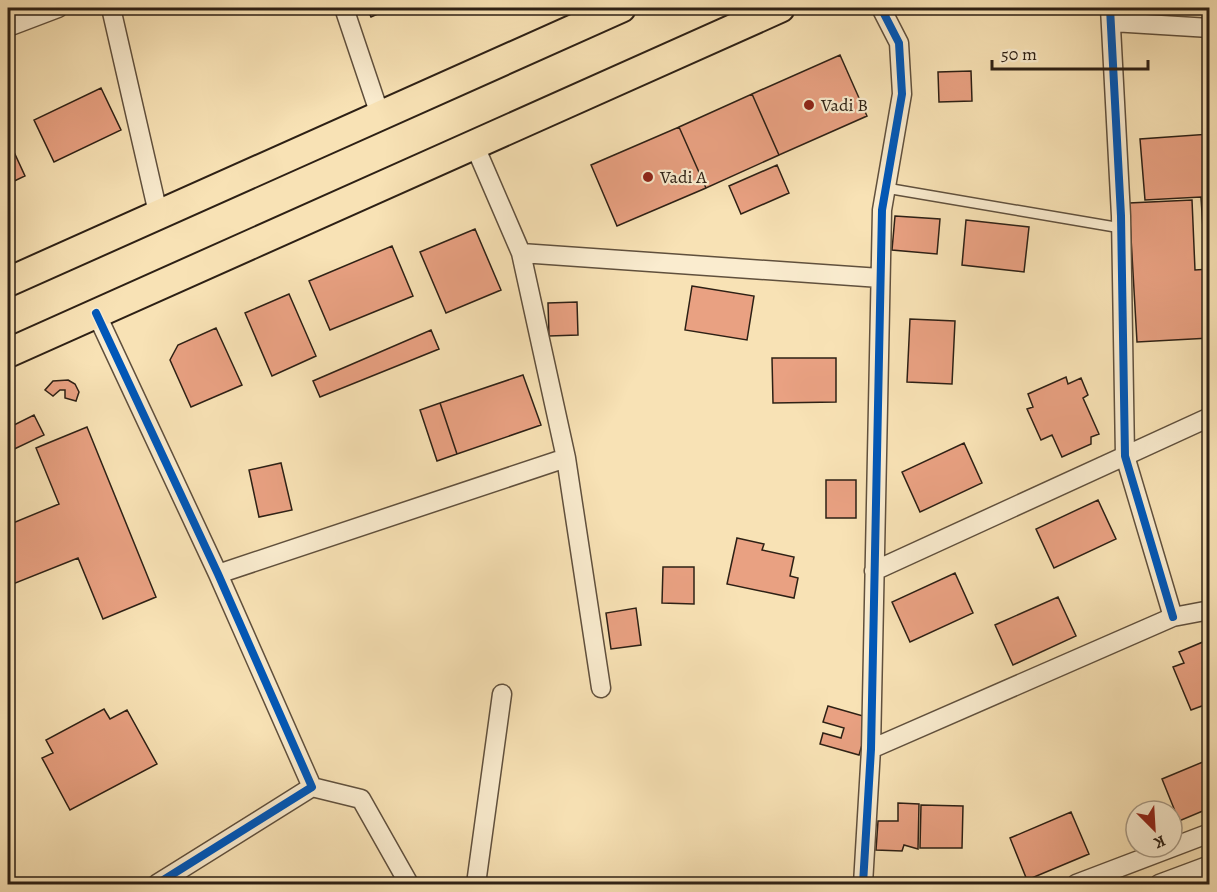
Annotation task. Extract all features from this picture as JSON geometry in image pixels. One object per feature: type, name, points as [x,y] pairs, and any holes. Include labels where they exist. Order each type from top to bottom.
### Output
[{"type":"main road","points":[[8,282],[380,115],[590,14],[621,8]]},
{"type":"main road","points":[[8,353],[780,8]]},
{"type":"street","points":[[8,27],[58,8]]},
{"type":"street","points":[[111,8],[158,213]]},
{"type":"street","points":[[344,8],[380,115]]},
{"type":"street","points":[[863,885],[871,749],[882,210],[902,94],[899,43],[881,8]]},
{"type":"street","points":[[1173,616],[1125,456],[1121,228],[1111,15],[1209,28]]},
{"type":"street","points":[[474,144],[521,253],[566,458],[601,688]]},
{"type":"street","points":[[521,253],[880,278]]},
{"type":"street","points":[[96,313],[218,574],[312,787]]},
{"type":"street","points":[[874,571],[1209,417]]},
{"type":"street","points":[[218,574],[566,458]]},
{"type":"street","points":[[871,749],[1173,616],[1209,610]]},
{"type":"street","points":[[476,885],[502,694]]},
{"type":"street","points":[[157,885],[312,787],[361,799],[409,885]]},
{"type":"street","points":[[1076,885],[1209,833]]},
{"type":"street","points":[[1159,885],[1209,865]]},
{"type":"lane","points":[[886,188],[1121,228]]},
{"type":"building","points":[[367,8],[391,8],[371,17]]},
{"type":"building","name":"Vadi B","points":[[840,55],[867,116],[779,155],[752,94]]},
{"type":"building","points":[[971,71],[972,101],[939,102],[938,72]]},
{"type":"building","points":[[101,88],[121,130],[54,162],[34,120]]},
{"type":"building","points":[[752,94],[779,155],[706,188],[679,127]]},
{"type":"building","name":"Vadi A","points":[[679,127],[706,188],[617,226],[591,165]]},
{"type":"building","points":[[1210,134],[1210,261],[1205,261],[1201,197],[1145,200],[1140,139]]},
{"type":"building","points":[[8,139],[25,176],[8,184]]},
{"type":"building","points":[[777,165],[789,193],[741,214],[729,186]]},
{"type":"building","points":[[1192,200],[1195,270],[1210,269],[1210,338],[1137,342],[1129,203]]},
{"type":"building","points":[[895,216],[940,219],[937,254],[892,250]]},
{"type":"building","points":[[966,220],[1029,227],[1024,272],[962,265]]},
{"type":"building","points":[[475,229],[501,290],[446,313],[420,252]]},
{"type":"building","points":[[392,246],[413,296],[330,330],[309,281]]},
{"type":"building","points":[[692,286],[754,296],[747,340],[685,330]]},
{"type":"building","points":[[289,294],[316,356],[272,376],[245,313]]},
{"type":"building","points":[[577,302],[578,335],[549,336],[548,303]]},
{"type":"building","points":[[910,319],[955,321],[952,384],[907,382]]},
{"type":"building","points":[[216,328],[242,385],[191,407],[170,360],[178,345]]},
{"type":"building","points":[[431,330],[439,349],[320,397],[313,381]]},
{"type":"building","points":[[772,358],[836,358],[836,402],[773,403]]},
{"type":"building","points":[[523,375],[541,425],[457,454],[440,403]]},
{"type":"building","points":[[1066,377],[1068,384],[1081,378],[1088,395],[1083,398],[1099,434],[1091,437],[1091,444],[1062,457],[1052,435],[1041,440],[1027,409],[1033,407],[1028,394]]},
{"type":"building","points":[[68,380],[75,384],[79,392],[76,401],[65,398],[65,390],[60,390],[53,396],[45,390],[53,381]]},
{"type":"building","points":[[440,403],[457,454],[437,461],[420,410]]},
{"type":"building","points":[[34,415],[44,435],[8,452],[8,428]]},
{"type":"building","points":[[87,427],[156,597],[103,619],[78,558],[8,586],[8,525],[59,504],[36,448]]},
{"type":"building","points":[[964,443],[982,483],[920,512],[902,472]]},
{"type":"building","points":[[281,463],[292,510],[259,517],[249,470]]},
{"type":"building","points":[[826,480],[856,480],[856,518],[826,518]]},
{"type":"building","points":[[1098,500],[1116,539],[1054,568],[1036,529]]},
{"type":"building","points":[[737,538],[764,544],[762,550],[794,557],[790,576],[798,578],[794,598],[727,584]]},
{"type":"building","points":[[663,567],[694,567],[694,604],[662,603]]},
{"type":"building","points":[[955,573],[973,613],[910,642],[892,602]]},
{"type":"building","points":[[1058,597],[1076,636],[1013,665],[995,625]]},
{"type":"building","points":[[636,608],[641,645],[611,649],[606,613]]},
{"type":"building","points":[[1210,639],[1210,690],[1207,691],[1210,703],[1191,710],[1173,667],[1184,663],[1179,652]]},
{"type":"building","points":[[828,706],[870,718],[859,755],[820,744],[823,733],[841,738],[844,728],[823,722]]},
{"type":"building","points":[[104,709],[110,719],[127,710],[157,764],[70,810],[42,758],[53,753],[46,740]]},
{"type":"building","points":[[1210,759],[1210,808],[1184,819],[1184,799],[1170,799],[1162,779]]},
{"type":"building","points":[[898,803],[919,804],[918,849],[904,845],[902,851],[876,850],[878,821],[898,821]]},
{"type":"building","points":[[921,805],[963,806],[962,848],[920,848]]},
{"type":"building","points":[[1071,812],[1089,854],[1027,880],[1010,838]]},
{"type":"cycle path","points":[[863,884],[871,749],[882,210],[902,94],[899,43],[881,8]]},
{"type":"cycle path","points":[[1110,8],[1121,216],[1125,456],[1173,617]]},
{"type":"cycle path","points":[[96,313],[218,574],[312,787],[157,884]]},
{"type":"place","name":"Vadi B","points":[[809,105]]},
{"type":"place","name":"Vadi A","points":[[648,177]]}]
